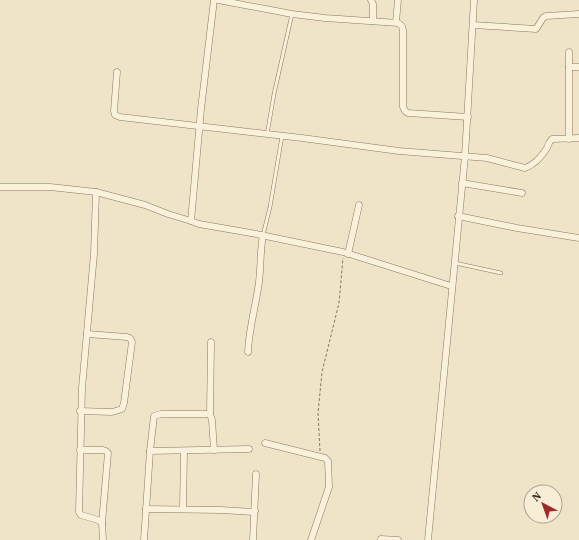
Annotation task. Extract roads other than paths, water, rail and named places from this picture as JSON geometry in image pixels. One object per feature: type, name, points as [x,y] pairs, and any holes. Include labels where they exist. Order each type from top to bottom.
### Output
[{"type":"street","points":[[190,221],[214,0]]},
{"type":"street","points":[[218,0],[292,14],[325,18],[396,22],[403,28],[403,107],[405,111],[408,113],[468,117]]},
{"type":"street","points":[[371,0],[373,4],[373,21]]},
{"type":"street","points":[[396,22],[398,0]]},
{"type":"street","points":[[428,540],[468,117],[474,0]]},
{"type":"street","points":[[473,25],[536,29],[546,16],[579,14]]},
{"type":"street","points":[[568,139],[569,52]]},
{"type":"street","points":[[569,67],[579,67]]},
{"type":"street","points":[[117,72],[114,111],[116,116],[399,151],[488,158],[525,168],[538,160],[552,139],[579,138]]},
{"type":"street","points":[[462,183],[522,193]]},
{"type":"street","points":[[0,187],[50,187],[96,192],[145,205],[199,224],[263,235],[346,253],[451,286]]},
{"type":"street","points":[[96,192],[94,254],[80,410],[79,513],[84,517],[98,520],[102,523]]},
{"type":"street","points":[[346,253],[358,205]]},
{"type":"street","points":[[458,216],[579,238]]},
{"type":"street","points":[[248,352],[249,333],[259,282],[263,235]]},
{"type":"street","points":[[80,410],[112,412],[122,408],[124,403],[132,342],[130,338],[127,337],[87,334]]},
{"type":"street","points":[[211,342],[210,414],[212,420],[214,450]]},
{"type":"street","points":[[144,540],[152,419],[155,415],[161,414],[210,414]]},
{"type":"street","points":[[265,443],[326,458],[328,461],[329,486],[316,530],[311,540]]},
{"type":"street","points":[[80,450],[103,450],[108,453],[102,523],[103,540]]},
{"type":"street","points":[[150,451],[249,450]]},
{"type":"street","points":[[183,509],[184,451]]},
{"type":"street","points":[[253,540],[256,474]]},
{"type":"street","points":[[146,509],[255,511]]},
{"type":"street","points":[[381,539],[398,540]]},
{"type":"lane","points":[[267,134],[292,14]]},
{"type":"lane","points":[[263,235],[270,207],[282,136]]},
{"type":"lane","points":[[454,262],[502,273]]}]
